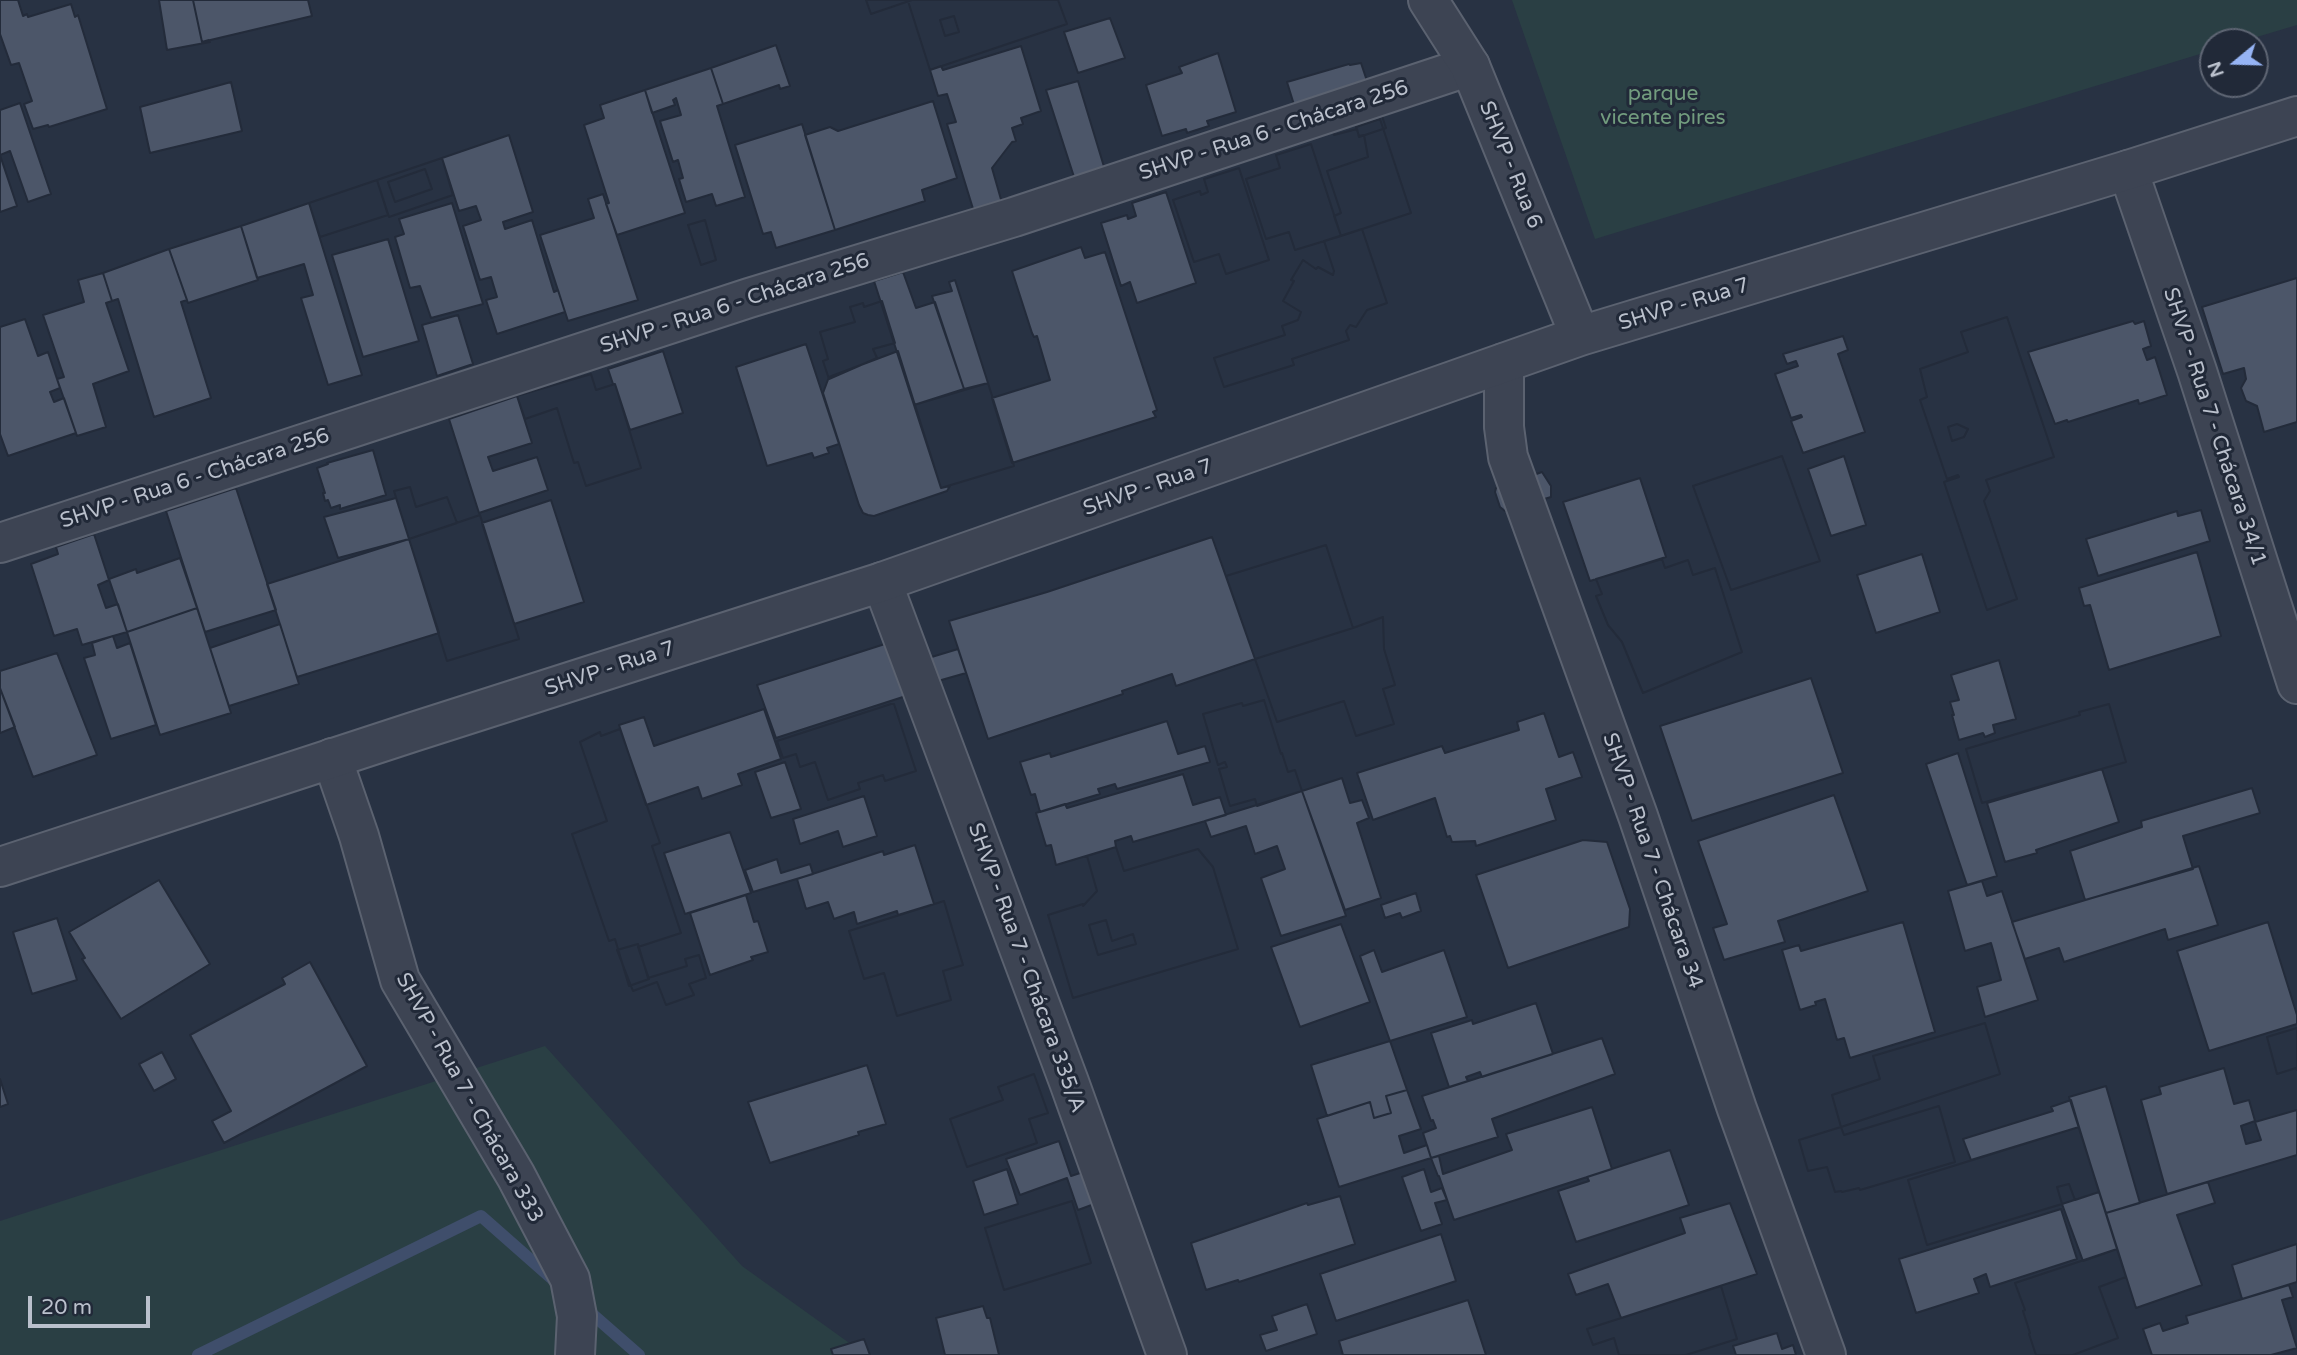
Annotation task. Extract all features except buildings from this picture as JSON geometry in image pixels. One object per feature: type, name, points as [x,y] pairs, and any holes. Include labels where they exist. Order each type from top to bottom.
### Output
[{"type":"street","name":"SHVP - Rua 6","points":[[1429,0],[1469,66],[1580,336]]},
{"type":"street","name":"SHVP - Rua 6 - Chácara 256","points":[[0,543],[736,303],[1014,217],[1469,66]]},
{"type":"street","name":"SHVP - Rua 7","points":[[0,867],[882,582],[1580,336],[2297,116]]},
{"type":"street","name":"SHVP - Rua 7 - Chácara 34/1","points":[[2128,170],[2197,371],[2297,684]]},
{"type":"street","name":"SHVP - Rua 7 - Chácara 34","points":[[1504,363],[1504,427],[1508,457],[1638,816],[1737,1109],[1826,1355]]},
{"type":"street","name":"SHVP - Rua 7 - Chácara 335/A","points":[[882,582],[1069,1082],[1167,1355]]},
{"type":"street","name":"SHVP - Rua 7 - Chácara 333","points":[[332,758],[359,836],[400,980],[502,1152],[570,1279],[577,1316],[575,1355]]},
{"type":"green space","name":"parque vicente pires","points":[[1512,0],[2297,0],[2297,25],[2269,33],[2269,28],[2199,28],[2199,54],[1595,239]]},
{"type":"green space","points":[[545,1046],[742,1266],[866,1355],[0,1355],[0,1221]]},
{"type":"waterway","points":[[198,1355],[481,1216],[557,1283]]},
{"type":"waterway","points":[[583,1306],[639,1355]]}]
